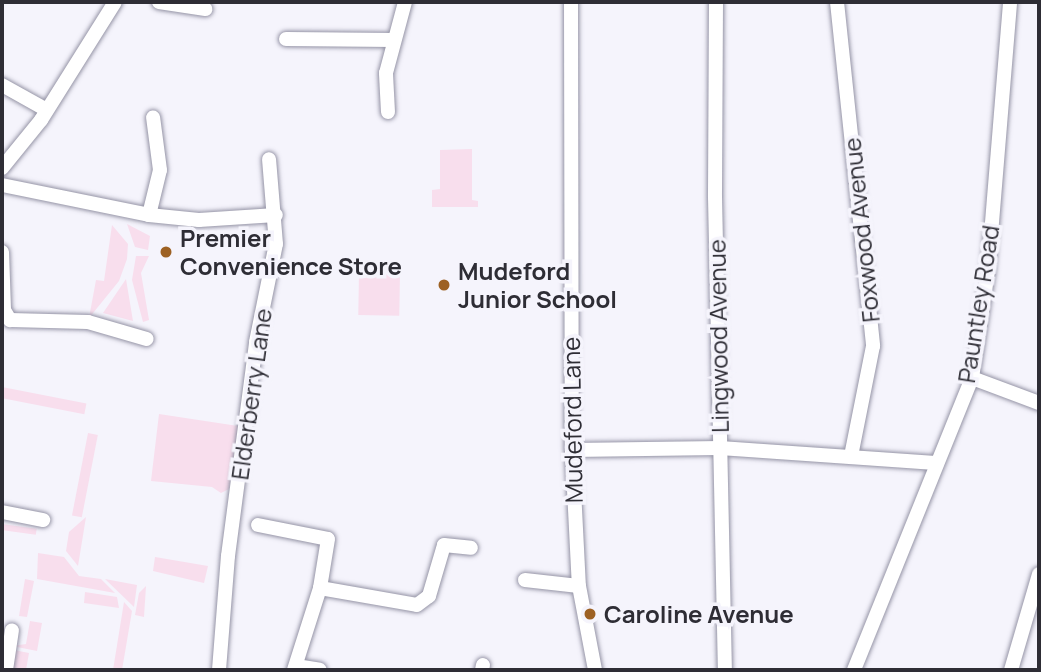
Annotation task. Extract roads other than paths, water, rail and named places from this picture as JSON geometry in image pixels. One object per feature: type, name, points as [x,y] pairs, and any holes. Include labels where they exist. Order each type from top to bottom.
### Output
[{"type":"street","points":[[2,168],[47,110],[115,2]]},
{"type":"street","points":[[159,2],[205,9]]},
{"type":"street","points":[[388,112],[386,73],[405,2]]},
{"type":"street","name":"Mudeford Lane","points":[[571,2],[572,450],[579,586],[595,670]]},
{"type":"street","name":"Lingwood Avenue","points":[[716,2],[720,448],[726,670]]},
{"type":"street","name":"Foxwood Avenue","points":[[837,2],[873,346],[851,456]]},
{"type":"street","name":"Pauntley Road","points":[[854,670],[935,463],[972,378],[988,271],[1014,2]]},
{"type":"street","points":[[286,39],[394,40]]},
{"type":"street","points":[[2,85],[47,110]]},
{"type":"street","points":[[149,215],[160,170],[153,117]]},
{"type":"street","name":"Elderberry Lane","points":[[219,670],[235,503],[256,342],[271,274],[276,215],[269,159]]},
{"type":"street","points":[[2,185],[149,215],[199,220],[276,215]]},
{"type":"street","points":[[2,252],[4,310],[10,320],[88,322],[147,339]]},
{"type":"street","points":[[972,378],[1039,402]]},
{"type":"street","points":[[572,450],[720,448],[935,463]]},
{"type":"street","points":[[2,512],[43,520]]},
{"type":"street","points":[[258,524],[328,539],[320,588],[295,668],[320,670]]},
{"type":"street","points":[[320,588],[417,605],[429,596],[444,545],[471,548]]},
{"type":"street","points":[[1011,670],[1039,574]]},
{"type":"street","points":[[524,580],[579,586]]},
{"type":"street","points":[[6,670],[12,630]]},
{"type":"place","name":"Premier Convenience Store","points":[[166,252]]},
{"type":"place","name":"Mudeford Junior School","points":[[444,285]]},
{"type":"place","name":"Caroline Avenue","points":[[590,614]]}]
